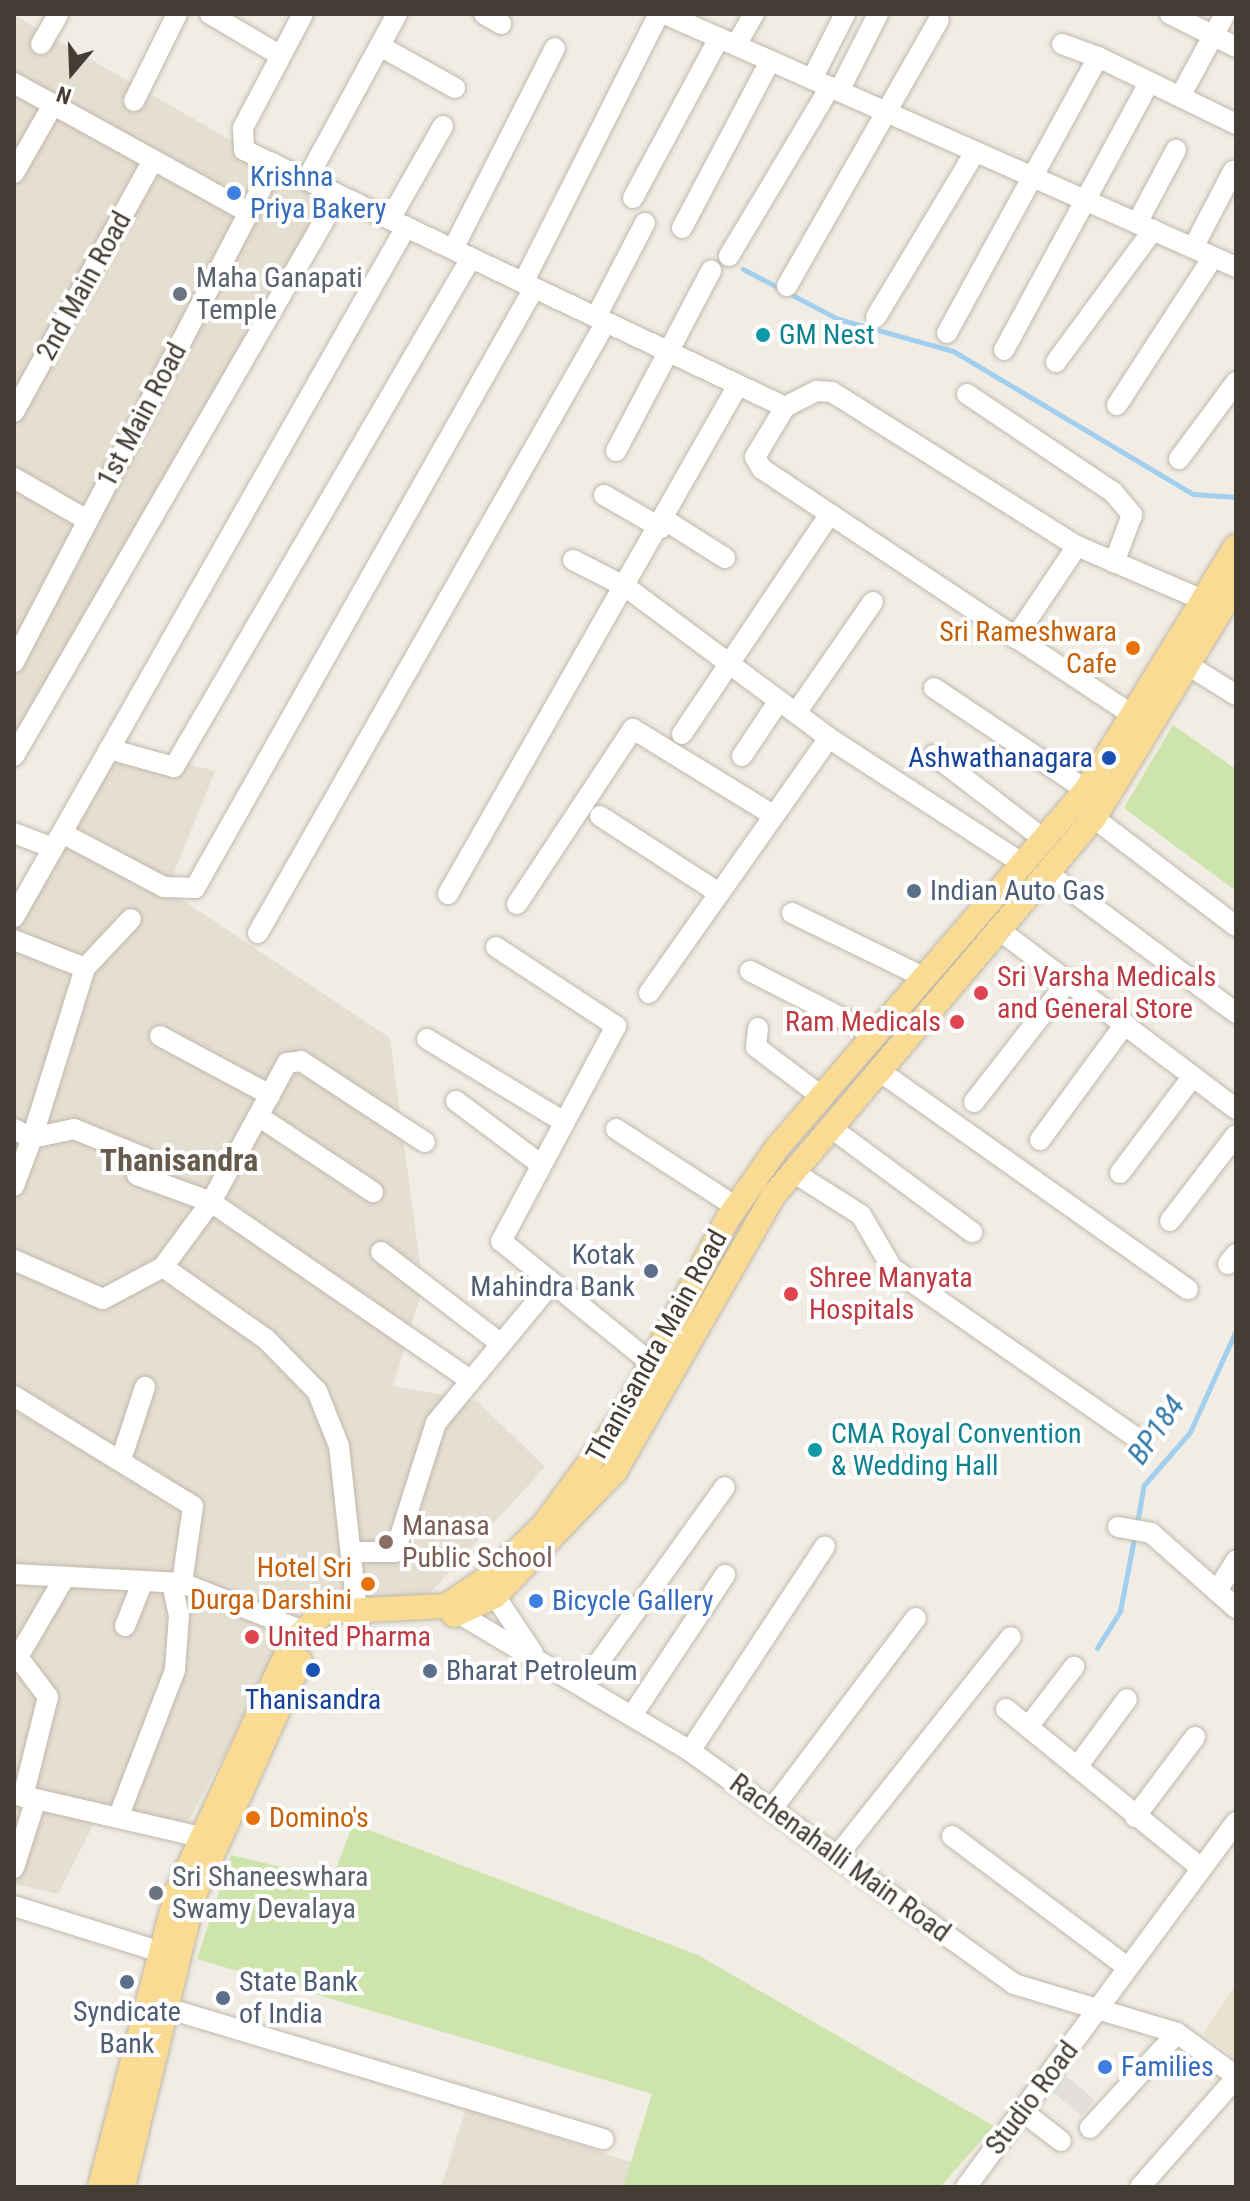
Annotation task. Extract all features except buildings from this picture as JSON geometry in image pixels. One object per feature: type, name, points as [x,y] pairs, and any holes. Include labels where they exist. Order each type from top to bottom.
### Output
[{"type":"main road","name":"Thanisandra Main Road","points":[[449,1611],[490,1588],[579,1484],[793,1172],[1094,818],[1188,665],[1210,602],[1236,546]]},
{"type":"main road","name":"Thanisandra Main Road","points":[[660,1370],[736,1207],[821,1096],[921,976],[1086,790],[1210,602],[1236,585]]},
{"type":"main road","points":[[100,2187],[158,1951],[206,1837],[310,1632],[324,1612],[357,1616],[449,1611]]},
{"type":"main road","points":[[123,2187],[163,2007],[206,1837]]},
{"type":"street","points":[[41,44],[58,14]]},
{"type":"street","points":[[134,101],[177,14]]},
{"type":"street","points":[[303,14],[241,138],[244,150],[785,407]]},
{"type":"street","points":[[307,179],[397,14]]},
{"type":"street","points":[[14,833],[57,840],[164,887],[195,888],[528,285],[662,14],[1236,267]]},
{"type":"street","points":[[633,198],[727,42],[754,14]]},
{"type":"street","points":[[827,86],[845,14]]},
{"type":"street","points":[[729,256],[827,86],[878,14]]},
{"type":"street","points":[[1170,14],[1236,47]]},
{"type":"street","points":[[1182,93],[1225,14]]},
{"type":"street","points":[[216,16],[281,56]]},
{"type":"street","points":[[787,286],[939,20]]},
{"type":"street","points":[[1062,44],[1098,57],[1149,83],[1182,93],[1236,124]]},
{"type":"street","points":[[380,46],[455,88]]},
{"type":"street","points":[[109,749],[174,767],[462,254],[555,48]]},
{"type":"street","points":[[947,333],[1098,57]]},
{"type":"street","points":[[682,228],[770,61]]},
{"type":"street","points":[[14,83],[248,212]]},
{"type":"street","points":[[1004,350],[1088,202],[1149,83]]},
{"type":"street","points":[[14,173],[53,105]]},
{"type":"street","points":[[14,917],[398,223],[443,126]]},
{"type":"street","points":[[1056,362],[1145,227],[1176,150]]},
{"type":"street","points":[[876,317],[975,152]]},
{"type":"street","name":"2nd Main Road","points":[[14,412],[153,160]]},
{"type":"street","name":"1st Main Road","points":[[14,662],[274,164]]},
{"type":"street","points":[[1193,248],[1233,171]]},
{"type":"street","points":[[14,756],[339,195]]},
{"type":"street","points":[[258,933],[601,320],[645,223]]},
{"type":"street","points":[[1117,405],[1213,257]]},
{"type":"street","points":[[616,451],[711,271]]},
{"type":"street","points":[[1179,459],[1236,382]]},
{"type":"street","points":[[448,894],[663,524],[738,385]]},
{"type":"street","points":[[1134,716],[756,464],[785,407],[809,393],[832,392],[1077,546],[1210,602]]},
{"type":"street","points":[[967,394],[1113,492],[1132,515],[1114,563]]},
{"type":"street","points":[[14,478],[87,520]]},
{"type":"street","points":[[604,495],[725,558]]},
{"type":"street","points":[[682,734],[829,515]]},
{"type":"street","points":[[1015,638],[1077,546]]},
{"type":"street","points":[[573,560],[626,587],[829,738],[1020,862]]},
{"type":"street","points":[[742,756],[787,708],[873,602]]},
{"type":"street","points":[[1188,665],[1236,695]]},
{"type":"street","points":[[934,688],[1086,790]]},
{"type":"street","points":[[517,904],[633,729],[773,815]]},
{"type":"street","points":[[649,993],[829,738]]},
{"type":"street","points":[[934,755],[1042,838]]},
{"type":"street","points":[[600,816],[719,893]]},
{"type":"street","points":[[1094,818],[1236,926]]},
{"type":"street","points":[[1049,874],[1236,1013]]},
{"type":"street","points":[[792,913],[921,976]]},
{"type":"street","points":[[14,1186],[23,1133],[85,968],[131,919]]},
{"type":"street","points":[[998,929],[1236,1109]]},
{"type":"street","points":[[14,940],[85,968]]},
{"type":"street","points":[[496,947],[616,1026],[539,1163],[501,1241],[660,1370]]},
{"type":"street","points":[[750,971],[873,1034]]},
{"type":"street","points":[[974,1102],[1069,980]]},
{"type":"street","points":[[1040,1140],[1125,1024]]},
{"type":"street","points":[[758,1028],[756,1047],[821,1096]]},
{"type":"street","points":[[160,1036],[270,1095]]},
{"type":"street","points":[[427,1039],[564,1122]]},
{"type":"street","points":[[14,1260],[103,1299],[163,1267],[211,1202],[287,1063],[301,1061],[425,1142]]},
{"type":"street","points":[[881,1072],[1188,1289]]},
{"type":"street","points":[[1120,1173],[1193,1076]]},
{"type":"street","points":[[456,1101],[539,1163]]},
{"type":"street","points":[[258,1116],[373,1192]]},
{"type":"street","points":[[830,1127],[972,1232]]},
{"type":"street","points":[[23,1133],[74,1129],[211,1202],[469,1379]]},
{"type":"street","points":[[616,1129],[736,1207]]},
{"type":"street","points":[[1170,1221],[1236,1135]]},
{"type":"street","points":[[793,1172],[861,1215],[892,1268],[1141,1441]]},
{"type":"street","points":[[381,1252],[500,1343]]},
{"type":"street","points":[[163,1267],[266,1339],[317,1391],[339,1446],[357,1616]]},
{"type":"street","points":[[351,1552],[395,1552],[436,1423],[469,1379],[552,1283]]},
{"type":"street","points":[[121,1460],[145,1387]]},
{"type":"street","points":[[14,1396],[193,1506],[177,1583],[179,1616],[175,1670],[118,1818]]},
{"type":"street","points":[[584,1683],[725,1487]]},
{"type":"street","points":[[1118,1527],[1151,1533],[1236,1608]]},
{"type":"street","points":[[690,1751],[825,1546]]},
{"type":"street","points":[[1217,1591],[1236,1561]]},
{"type":"street","points":[[14,1574],[177,1583],[310,1632]]},
{"type":"street","points":[[633,1714],[725,1575]]},
{"type":"street","points":[[14,1868],[24,1797],[48,1697],[18,1657],[65,1577]]},
{"type":"street","points":[[125,1626],[143,1581]]},
{"type":"street","points":[[490,1588],[538,1659]]},
{"type":"street","name":"Rachenahalli Main Road","points":[[449,1611],[584,1683],[690,1751],[1014,1984],[1177,2033],[1236,2077]]},
{"type":"street","points":[[772,1809],[916,1618]]},
{"type":"street","points":[[838,1855],[1011,1637]]},
{"type":"street","points":[[1028,1727],[1074,1667]]},
{"type":"street","points":[[1077,1767],[1127,1699]]},
{"type":"street","points":[[1006,1709],[1201,1868]]},
{"type":"street","points":[[1135,1817],[1195,1737]]},
{"type":"street","points":[[24,1797],[206,1837]]},
{"type":"street","name":"Studio Road","points":[[974,2184],[1022,2111],[1236,1822]]},
{"type":"street","points":[[952,1836],[1127,1967]]},
{"type":"street","points":[[14,1906],[158,1951]]},
{"type":"street","points":[[163,2007],[604,2139]]},
{"type":"street","points":[[1090,2128],[1177,2033]]},
{"type":"street","points":[[1140,2187],[1236,2077]]},
{"type":"street","points":[[1022,2111],[1061,2141]]},
{"type":"shaded area","points":[[14,15],[332,199],[14,752]]},
{"type":"shaded area","points":[[108,744],[215,771],[167,890],[390,1038],[423,1286],[393,1386],[477,1401],[545,1467],[427,1596],[301,1610],[188,1822],[101,1810],[58,1894],[14,1884],[14,903]]},
{"type":"shaded area","points":[[1236,1984],[1236,2059],[1203,2033]]},
{"type":"shaded area","points":[[1063,2073],[1095,2100],[1082,2116],[1050,2089]]},
{"type":"shaded area","points":[[466,2108],[631,2162],[623,2187],[441,2187]]},
{"type":"green space","points":[[1173,725],[1236,769],[1236,891],[1124,808]]},
{"type":"green space","points":[[353,1824],[698,1955],[994,2126],[940,2187],[623,2187],[652,2094],[197,1959],[231,1855],[332,1879]]},
{"type":"waterway","points":[[743,269],[838,319],[953,351],[1193,494],[1236,497]]},
{"type":"waterway","name":"BP184","points":[[1137,1523],[1144,1485],[1190,1432],[1236,1330]]},
{"type":"waterway","name":"BP184","points":[[1097,1648],[1120,1611],[1135,1533]]},
{"type":"place","name":"Krishna Priya Bakery","points":[[234,193]]},
{"type":"place","name":"Maha Ganapati Temple","points":[[180,294]]},
{"type":"place","name":"GM Nest","points":[[763,335]]},
{"type":"place","name":"Sri Rameshwara Cafe","points":[[1133,648]]},
{"type":"place","name":"Ashwathanagara","points":[[1109,758]]},
{"type":"place","name":"Indian Auto Gas","points":[[914,891]]},
{"type":"place","name":"Sri Varsha Medicals and General Store","points":[[981,993]]},
{"type":"place","name":"Ram Medicals","points":[[957,1022]]},
{"type":"place","name":"Kotak Mahindra Bank","points":[[651,1271]]},
{"type":"place","name":"Shree Manyata Hospitals","points":[[791,1294]]},
{"type":"place","name":"CMA Royal Convention & Wedding Hall","points":[[815,1450]]},
{"type":"place","name":"Manasa Public School","points":[[386,1542]]},
{"type":"place","name":"Hotel Sri Durga Darshini","points":[[368,1584]]},
{"type":"place","name":"Bicycle Gallery","points":[[536,1601]]},
{"type":"place","name":"United Pharma","points":[[252,1637]]},
{"type":"place","name":"Thanisandra","points":[[313,1670]]},
{"type":"place","name":"Bharat Petroleum","points":[[430,1671]]},
{"type":"place","name":"Domino's","points":[[253,1818]]},
{"type":"place","name":"Sri Shaneeswhara Swamy Devalaya","points":[[156,1893]]},
{"type":"place","name":"Syndicate Bank","points":[[127,1982]]},
{"type":"place","name":"State Bank of India","points":[[223,1998]]},
{"type":"place","name":"Families","points":[[1105,2067]]},
{"type":"district","name":"Thanisandra","points":[[179,1160]]}]
